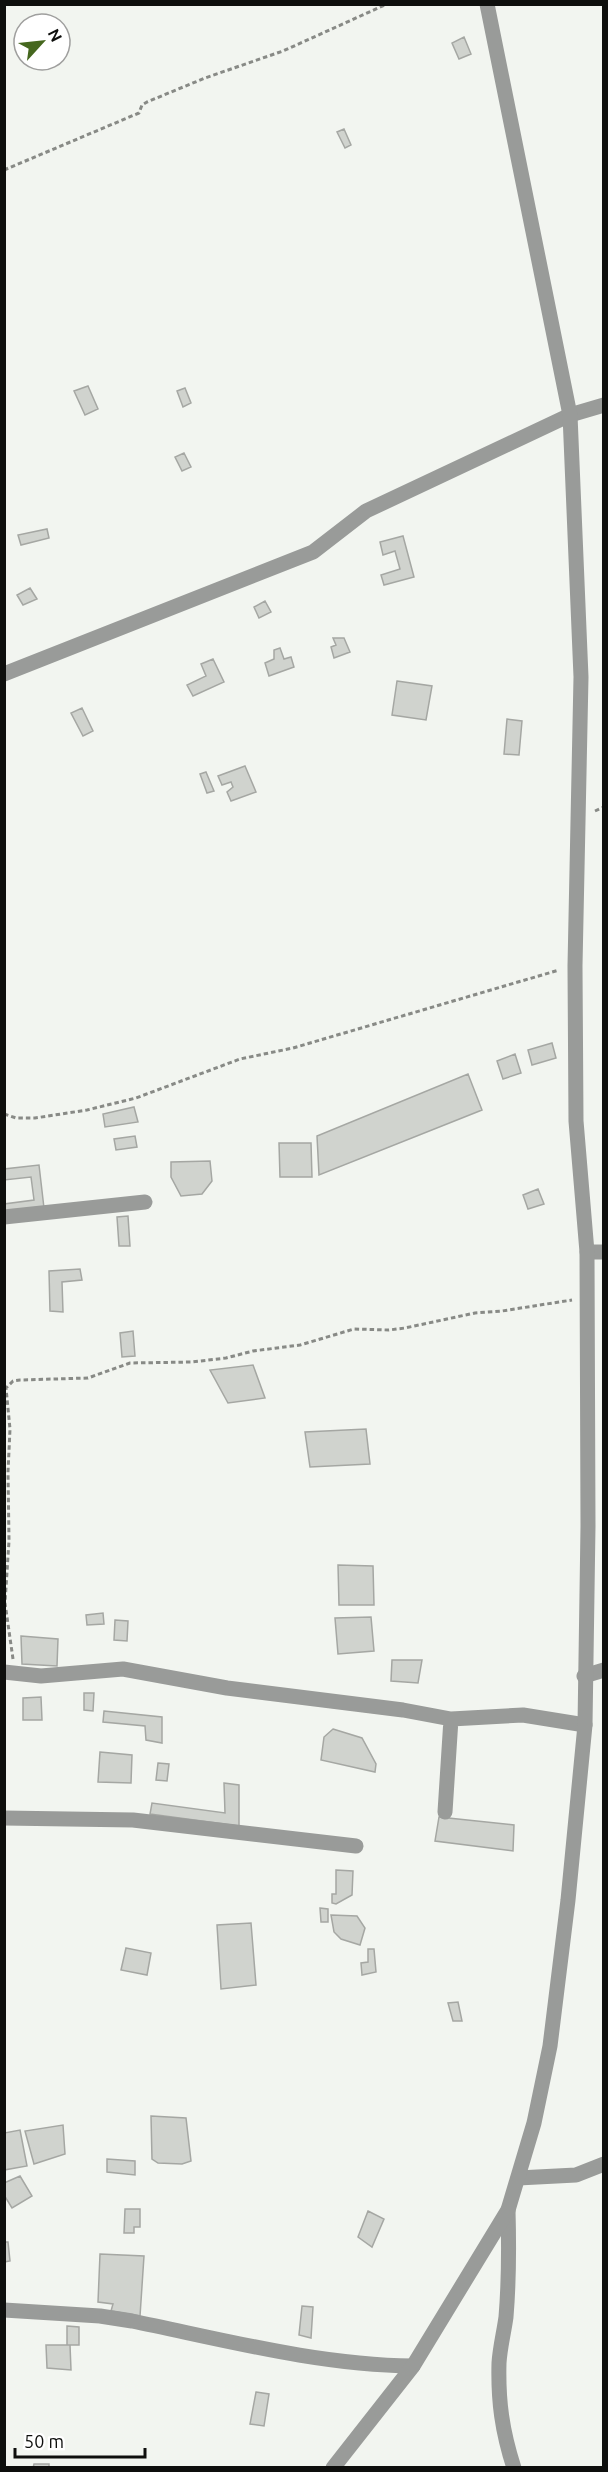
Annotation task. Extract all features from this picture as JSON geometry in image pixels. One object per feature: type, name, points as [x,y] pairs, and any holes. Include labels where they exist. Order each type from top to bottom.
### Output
[{"type":"street","points":[[333,2468],[413,2366],[508,2210],[534,2123],[550,2046],[568,1900],[585,1725],[588,1526],[587,1252],[576,1121],[575,966],[581,677],[570,415],[487,4]]},
{"type":"street","points":[[4,674],[313,552],[366,511],[570,415],[603,405]]},
{"type":"street","points":[[4,1217],[145,1202]]},
{"type":"street","points":[[587,1252],[603,1252]]},
{"type":"street","points":[[9,1673],[42,1676],[123,1669],[227,1688],[403,1710],[451,1719],[523,1715],[585,1725]]},
{"type":"street","points":[[584,1676],[603,1670]]},
{"type":"street","points":[[446,1812],[451,1719]]},
{"type":"street","points":[[4,1818],[134,1820],[356,1846]]},
{"type":"street","points":[[518,2178],[576,2175],[603,2164]]},
{"type":"street","points":[[508,2210],[510,2260],[500,2361],[499,2402],[503,2436],[513,2468]]},
{"type":"street","points":[[4,2310],[88,2315],[132,2321],[327,2361],[368,2366],[413,2366]]},
{"type":"path","points":[[4,170],[139,113],[142,105],[147,102],[205,78],[283,51],[387,4]]},
{"type":"path","points":[[4,1114],[16,1118],[35,1118],[136,1098],[240,1059],[335,1036],[575,966]]},
{"type":"path","points":[[9,1673],[12,1643],[5,1603],[9,1541],[10,1429],[6,1388],[10,1383],[20,1380],[88,1378],[130,1363],[192,1362],[226,1358],[253,1351],[300,1345],[348,1330],[405,1328],[475,1313],[586,1298]]},
{"type":"building","points":[[464,37],[471,54],[459,59],[452,43]]},
{"type":"building","points":[[344,129],[351,145],[345,148],[337,132]]},
{"type":"building","points":[[88,386],[98,409],[85,415],[74,391]]},
{"type":"building","points":[[185,388],[191,403],[183,407],[177,391]]},
{"type":"building","points":[[184,453],[191,467],[182,471],[175,457]]},
{"type":"building","points":[[47,529],[49,538],[21,545],[18,535]]},
{"type":"building","points":[[403,536],[414,577],[384,585],[381,575],[400,569],[395,551],[383,555],[380,542]]},
{"type":"building","points":[[30,588],[37,599],[23,605],[17,595]]},
{"type":"building","points":[[265,601],[271,612],[259,618],[254,607]]},
{"type":"building","points":[[333,638],[344,638],[350,652],[334,658],[331,647],[336,645]]},
{"type":"building","points":[[280,648],[284,659],[291,657],[294,667],[269,676],[265,663],[274,659],[274,650]]},
{"type":"building","points":[[213,659],[224,682],[193,696],[187,685],[206,676],[201,664]]},
{"type":"building","points":[[397,681],[432,686],[426,720],[392,715]]},
{"type":"building","points":[[82,708],[93,731],[83,736],[71,713]]},
{"type":"building","points":[[507,719],[522,721],[519,755],[504,754]]},
{"type":"building","points":[[245,766],[256,792],[231,801],[227,792],[233,787],[231,782],[222,785],[218,776]]},
{"type":"building","points":[[206,772],[214,791],[207,793],[200,774]]},
{"type":"building","points":[[552,1043],[556,1058],[532,1065],[528,1050]]},
{"type":"building","points":[[515,1054],[521,1073],[503,1079],[497,1061]]},
{"type":"building","points":[[468,1074],[482,1110],[319,1175],[317,1136]]},
{"type":"building","points":[[134,1107],[138,1122],[105,1127],[103,1114]]},
{"type":"building","points":[[135,1136],[137,1147],[116,1150],[114,1139]]},
{"type":"building","points":[[279,1143],[311,1143],[312,1177],[280,1177]]},
{"type":"building","points":[[210,1161],[212,1181],[202,1194],[181,1196],[171,1177],[171,1162]]},
{"type":"building","points":[[39,1165],[44,1208],[4,1213],[4,1204],[34,1200],[31,1177],[4,1180],[4,1169]]},
{"type":"building","points":[[538,1189],[544,1204],[528,1209],[523,1195]]},
{"type":"building","points":[[128,1216],[130,1246],[119,1246],[117,1217]]},
{"type":"building","points":[[80,1269],[82,1280],[62,1282],[63,1312],[50,1311],[49,1271]]},
{"type":"building","points":[[133,1331],[135,1356],[122,1357],[120,1333]]},
{"type":"building","points":[[253,1365],[265,1398],[228,1403],[210,1370]]},
{"type":"building","points":[[366,1429],[370,1464],[310,1467],[305,1432]]},
{"type":"building","points":[[338,1565],[373,1566],[374,1605],[339,1605]]},
{"type":"building","points":[[103,1613],[104,1624],[87,1625],[86,1615]]},
{"type":"building","points":[[371,1617],[374,1651],[338,1654],[335,1618]]},
{"type":"building","points":[[115,1620],[128,1621],[127,1641],[114,1640]]},
{"type":"building","points":[[21,1636],[58,1639],[57,1666],[22,1664]]},
{"type":"building","points":[[392,1660],[422,1660],[418,1683],[391,1681]]},
{"type":"building","points":[[84,1693],[94,1693],[93,1711],[84,1710]]},
{"type":"building","points":[[41,1697],[42,1720],[23,1720],[23,1698]]},
{"type":"building","points":[[104,1711],[162,1717],[162,1743],[146,1740],[145,1726],[103,1722]]},
{"type":"building","points":[[333,1729],[362,1738],[376,1764],[375,1772],[321,1760],[324,1737]]},
{"type":"building","points":[[100,1752],[132,1755],[131,1783],[98,1782]]},
{"type":"building","points":[[158,1763],[169,1764],[167,1781],[156,1780]]},
{"type":"building","points":[[224,1783],[239,1785],[239,1826],[150,1814],[152,1803],[225,1813]]},
{"type":"building","points":[[439,1817],[514,1825],[513,1851],[435,1841]]},
{"type":"building","points":[[336,1870],[353,1871],[352,1895],[336,1904],[332,1903],[332,1894],[336,1894]]},
{"type":"building","points":[[320,1908],[328,1909],[328,1922],[321,1922]]},
{"type":"building","points":[[331,1915],[357,1916],[365,1928],[360,1945],[341,1939],[334,1932]]},
{"type":"building","points":[[251,1923],[256,1985],[221,1989],[217,1925]]},
{"type":"building","points":[[126,1948],[151,1953],[147,1975],[121,1970]]},
{"type":"building","points":[[368,1949],[374,1949],[376,1972],[362,1975],[361,1963],[368,1962]]},
{"type":"building","points":[[458,2002],[462,2021],[453,2021],[448,2003]]},
{"type":"building","points":[[151,2116],[186,2118],[191,2161],[182,2164],[158,2163],[152,2159]]},
{"type":"building","points":[[63,2125],[65,2154],[34,2164],[25,2131]]},
{"type":"building","points":[[20,2130],[27,2166],[4,2170],[4,2133]]},
{"type":"building","points":[[107,2159],[135,2161],[135,2175],[107,2172]]},
{"type":"building","points":[[20,2176],[32,2196],[12,2208],[4,2195],[4,2183]]},
{"type":"building","points":[[125,2209],[140,2209],[140,2227],[134,2227],[134,2233],[124,2233]]},
{"type":"building","points":[[368,2211],[384,2219],[372,2247],[358,2237]]},
{"type":"building","points":[[4,2242],[8,2242],[10,2261],[4,2262]]},
{"type":"building","points":[[100,2254],[144,2256],[140,2316],[111,2311],[113,2304],[98,2302]]},
{"type":"building","points":[[302,2306],[313,2307],[311,2338],[299,2335]]},
{"type":"building","points":[[67,2326],[79,2327],[79,2345],[67,2345]]},
{"type":"building","points":[[46,2345],[70,2345],[71,2370],[47,2368]]},
{"type":"building","points":[[256,2392],[269,2394],[264,2426],[250,2424]]},
{"type":"building","points":[[34,2464],[49,2464],[49,2468],[33,2468]]}]
